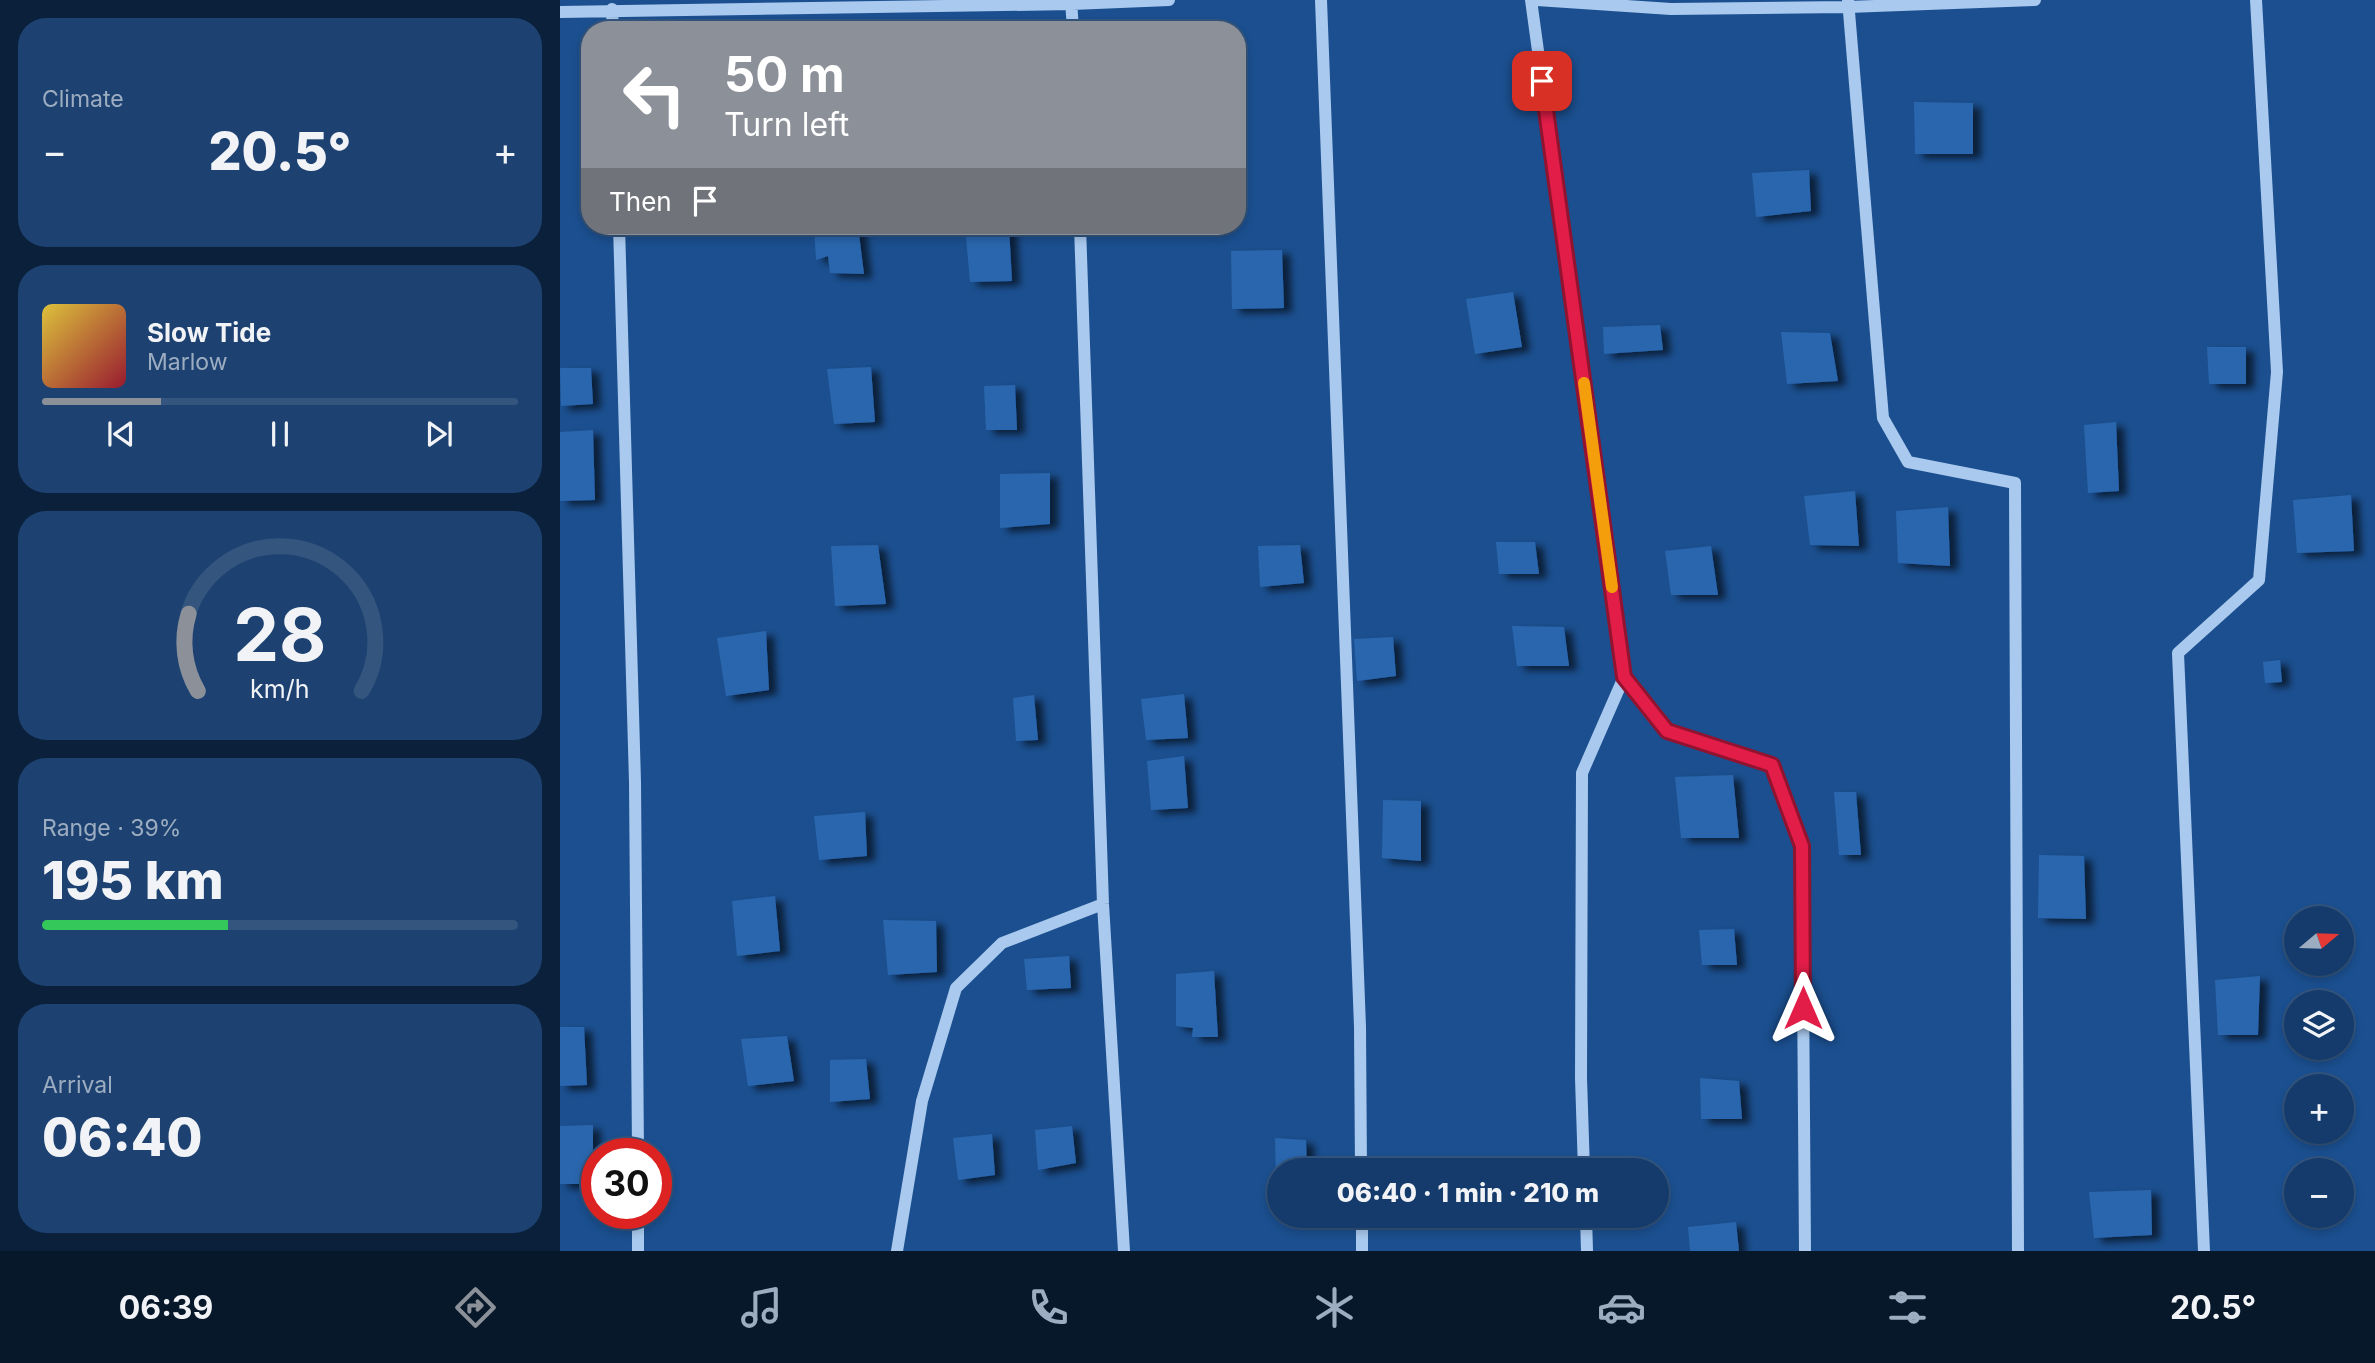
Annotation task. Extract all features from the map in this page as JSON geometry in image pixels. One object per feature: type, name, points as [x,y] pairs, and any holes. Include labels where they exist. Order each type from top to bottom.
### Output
[{"type":"street","points":[[560,12],[1169,0]]},
{"type":"street","points":[[1321,0],[1360,1027],[1361,1158]]},
{"type":"street","points":[[1531,0],[1624,677],[1667,731],[1772,765],[1802,846],[1805,1251]]},
{"type":"street","points":[[1537,0],[1670,5],[2035,0]]},
{"type":"street","points":[[2204,1251],[2178,653],[2259,580],[2277,372],[2256,0]]},
{"type":"street","points":[[1072,2],[1073,21]]},
{"type":"street","points":[[1848,3],[1883,418],[1908,462],[2015,484],[2018,1251]]},
{"type":"street","points":[[612,9],[613,21]]},
{"type":"street","points":[[619,235],[635,782],[638,1138]]},
{"type":"street","points":[[1080,235],[1103,904],[1124,1251]]},
{"type":"street","points":[[1584,1158],[1581,1078],[1582,773],[1624,677]]},
{"type":"street","points":[[897,1251],[922,1101],[956,988],[1002,943],[1103,904]]},
{"type":"street","points":[[1362,1228],[1362,1251]]},
{"type":"street","points":[[1586,1228],[1587,1251]]},
{"type":"street","points":[[638,1229],[638,1251]]},
{"type":"building","points":[[1914,102],[1973,103],[1973,154],[1915,154]]},
{"type":"building","points":[[1809,170],[1811,211],[1756,217],[1752,173]]},
{"type":"building","points":[[815,235],[859,235],[864,274],[830,273],[828,256],[816,260]]},
{"type":"building","points":[[966,235],[1009,235],[1012,281],[970,282]]},
{"type":"building","points":[[1282,250],[1284,308],[1232,309],[1231,251]]},
{"type":"building","points":[[1513,292],[1522,347],[1475,354],[1466,299]]},
{"type":"building","points":[[1660,325],[1663,350],[1604,354],[1603,327]]},
{"type":"building","points":[[1781,332],[1830,333],[1838,381],[1787,384]]},
{"type":"building","points":[[2207,347],[2246,347],[2246,384],[2209,384]]},
{"type":"building","points":[[871,367],[875,422],[834,424],[827,369]]},
{"type":"building","points":[[560,368],[591,368],[593,404],[561,406]]},
{"type":"building","points":[[1015,385],[1017,430],[986,430],[984,386]]},
{"type":"building","points":[[2116,422],[2119,491],[2088,493],[2084,425]]},
{"type":"building","points":[[593,430],[595,500],[560,501],[560,432]]},
{"type":"building","points":[[1050,473],[1050,524],[1000,528],[1000,474]]},
{"type":"building","points":[[1855,491],[1859,546],[1810,545],[1804,496]]},
{"type":"building","points":[[2351,495],[2354,551],[2297,553],[2293,500]]},
{"type":"building","points":[[1948,507],[1950,566],[1898,563],[1896,511]]},
{"type":"building","points":[[1496,542],[1535,542],[1539,574],[1499,574]]},
{"type":"building","points":[[878,545],[886,604],[835,606],[831,546]]},
{"type":"building","points":[[1300,545],[1304,583],[1260,587],[1258,546]]},
{"type":"building","points":[[1711,546],[1718,595],[1671,595],[1665,551]]},
{"type":"building","points":[[1512,626],[1564,627],[1569,666],[1517,666]]},
{"type":"building","points":[[766,631],[769,690],[726,696],[717,638]]},
{"type":"building","points":[[1393,637],[1396,676],[1357,681],[1354,639]]},
{"type":"building","points":[[2280,660],[2282,682],[2265,683],[2263,662]]},
{"type":"building","points":[[1184,694],[1188,738],[1146,740],[1141,699]]},
{"type":"building","points":[[1034,695],[1038,740],[1016,741],[1013,698]]},
{"type":"building","points":[[1184,756],[1188,808],[1151,810],[1147,761]]},
{"type":"building","points":[[1733,775],[1739,838],[1681,838],[1675,777]]},
{"type":"building","points":[[1834,792],[1856,792],[1861,855],[1839,855]]},
{"type":"building","points":[[1383,800],[1421,801],[1421,861],[1382,858]]},
{"type":"building","points":[[865,812],[867,856],[819,860],[814,816]]},
{"type":"building","points":[[2039,855],[2084,856],[2086,919],[2038,918]]},
{"type":"building","points":[[775,896],[780,951],[737,956],[732,901]]},
{"type":"building","points":[[883,920],[936,921],[937,972],[888,975]]},
{"type":"building","points":[[1734,929],[1737,965],[1702,965],[1699,930]]},
{"type":"building","points":[[1069,956],[1071,988],[1027,990],[1024,959]]},
{"type":"building","points":[[1214,971],[1218,1037],[1192,1037],[1193,1028],[1176,1026],[1176,974]]},
{"type":"building","points":[[2260,976],[2258,1035],[2218,1035],[2215,980]]},
{"type":"building","points":[[560,1027],[584,1027],[587,1085],[560,1086]]},
{"type":"building","points":[[787,1036],[794,1081],[748,1086],[741,1039]]},
{"type":"building","points":[[866,1059],[870,1099],[830,1102],[830,1060]]},
{"type":"building","points":[[1700,1078],[1739,1081],[1742,1119],[1701,1119]]},
{"type":"building","points":[[593,1125],[593,1138],[581,1138],[581,1184],[560,1184],[560,1126]]},
{"type":"building","points":[[1072,1126],[1076,1163],[1038,1170],[1035,1130]]},
{"type":"building","points":[[992,1134],[995,1175],[958,1180],[953,1138]]},
{"type":"building","points":[[1275,1138],[1306,1140],[1307,1158],[1275,1158]]},
{"type":"building","points":[[2151,1190],[2152,1235],[2094,1238],[2089,1192]]},
{"type":"building","points":[[1736,1222],[1739,1251],[1690,1251],[1688,1227]]},
{"type":"slow traffic","points":[[1584,383],[1612,587]]},
{"type":"route","points":[[1542,81],[1624,677],[1667,731],[1772,765],[1802,846],[1803,1008]]}]
